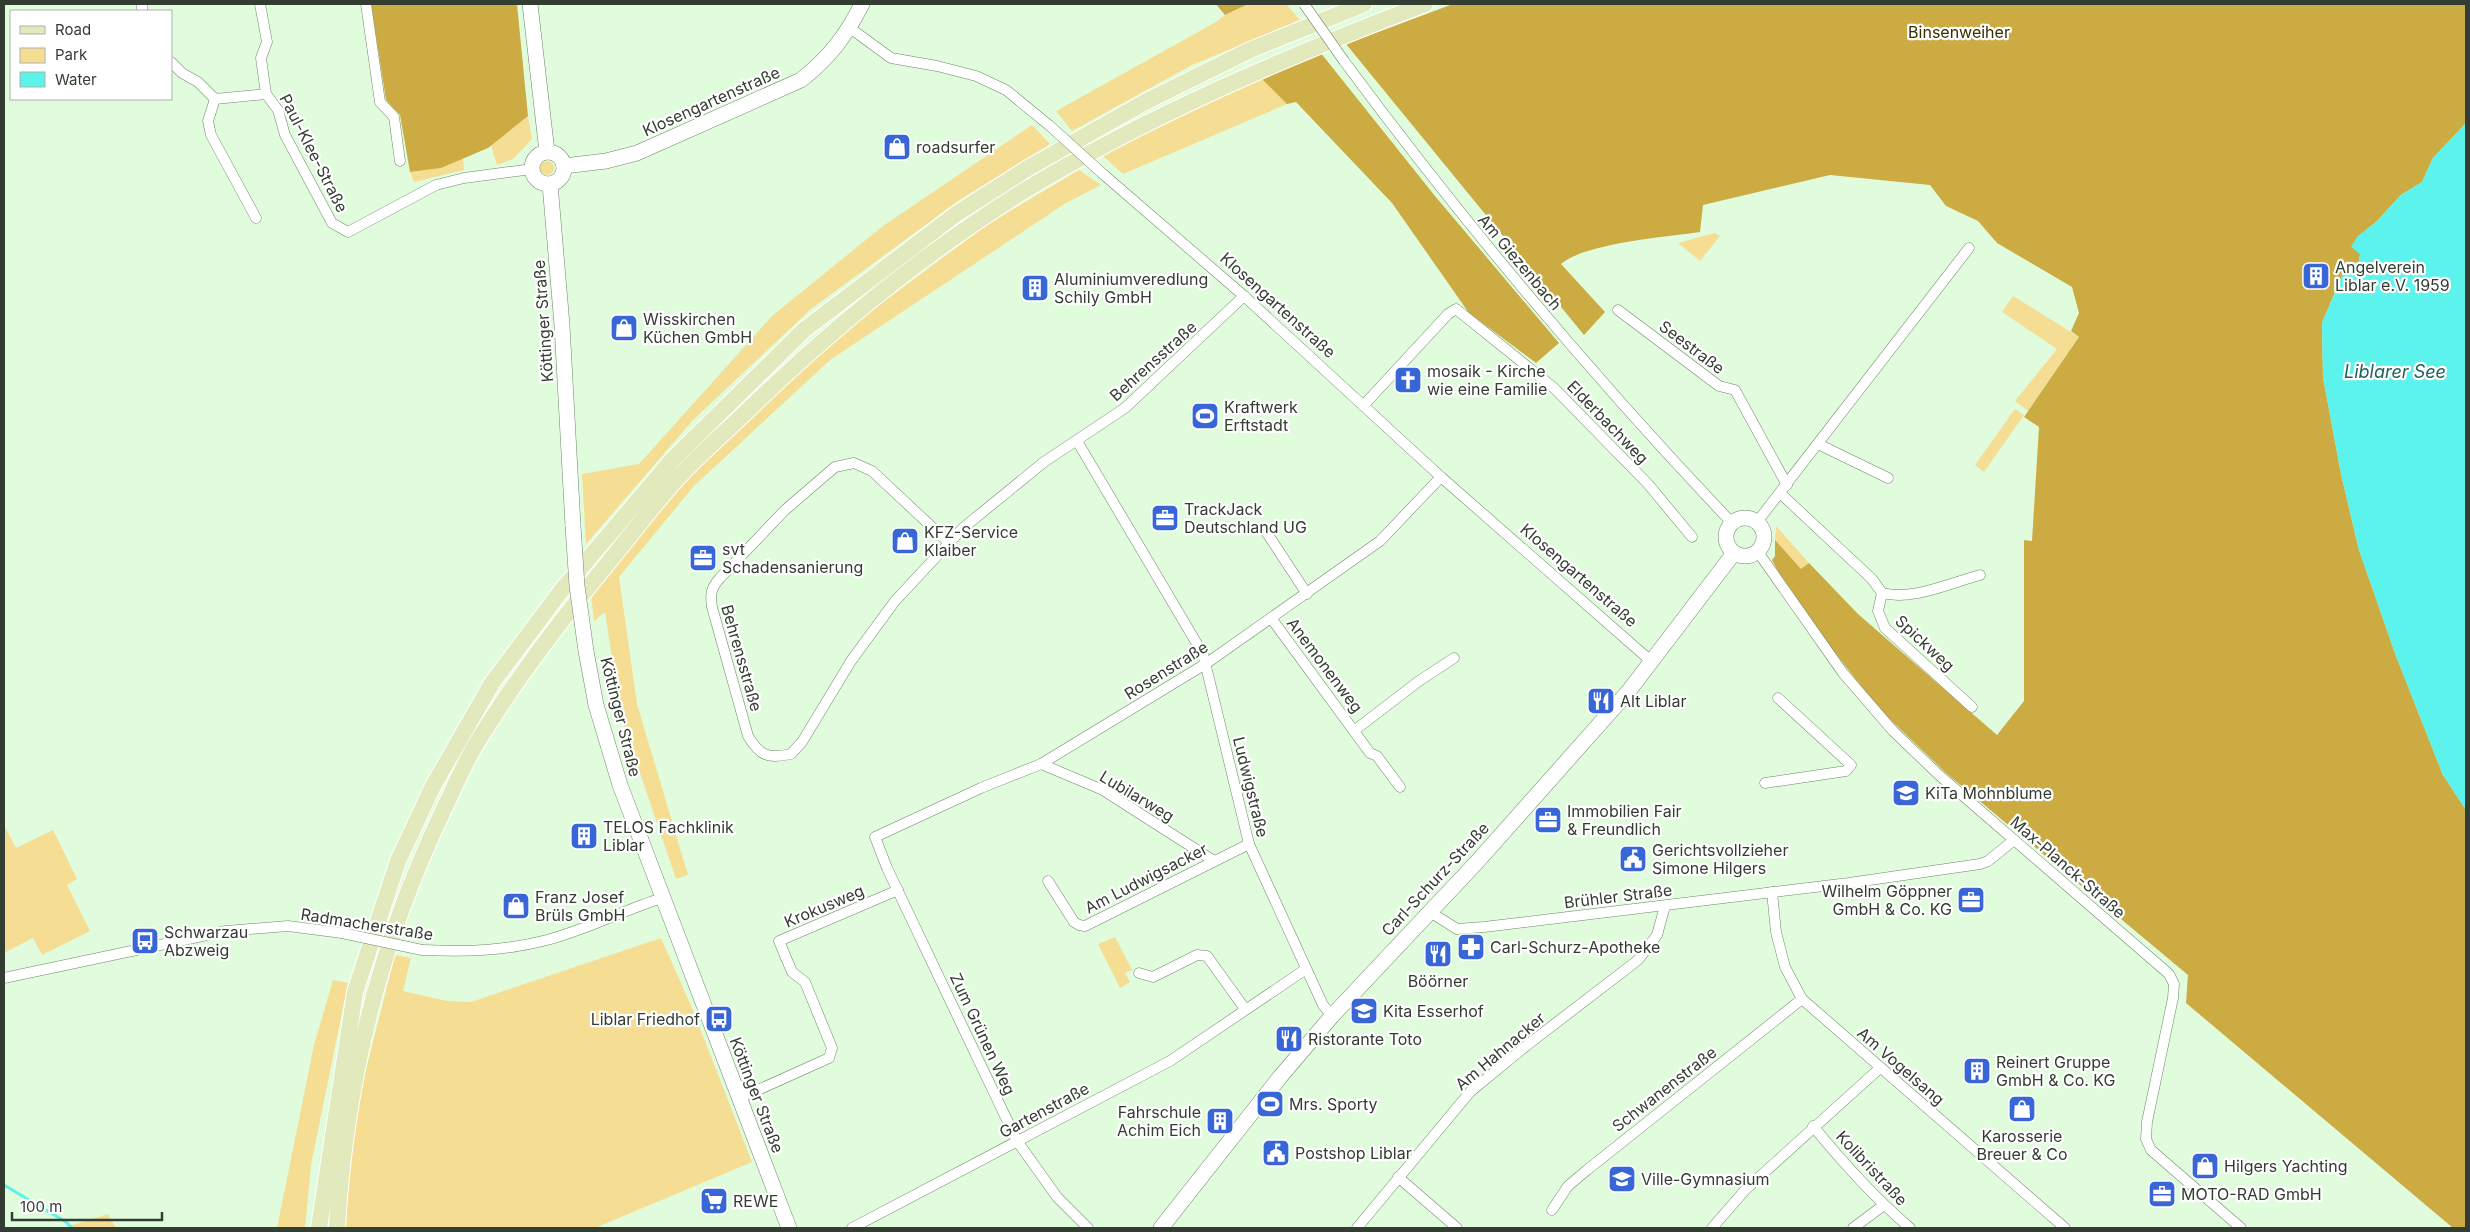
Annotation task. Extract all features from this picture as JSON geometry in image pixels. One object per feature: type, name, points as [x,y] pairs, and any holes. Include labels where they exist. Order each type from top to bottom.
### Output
[{"type":"main road","points":[[319,1228],[354,992],[398,861],[433,786],[492,683],[561,591],[673,459],[804,330],[956,214],[1028,168],[1147,101],[1250,50],[1364,4]]},
{"type":"main road","points":[[1246,77],[1274,58],[1346,23],[1395,4]]},
{"type":"main road","points":[[337,1228],[340,1174],[356,1066],[378,976],[418,862],[473,748],[550,634],[676,479],[792,366],[883,290],[964,231],[1054,173],[1154,121],[1246,77],[1315,47],[1424,4]]},
{"type":"street","name":"Paul-Klee-Straße","points":[[260,4],[267,42],[261,58],[266,94],[278,110],[285,135],[332,223],[348,232],[436,185],[464,178],[532,169]]},
{"type":"street","points":[[366,4],[380,102],[394,117],[400,161]]},
{"type":"street","points":[[530,4],[546,152]]},
{"type":"street","name":"Klosengartenstraße","points":[[564,166],[606,161],[637,153],[801,80],[824,62],[850,28],[862,4]]},
{"type":"street","name":"Am Giezenbach","points":[[1304,4],[1344,61],[1499,262],[1599,378],[1732,524]]},
{"type":"street","name":"Klosengartenstraße","points":[[850,28],[891,58],[937,66],[976,76],[1006,90],[1050,126],[1244,296],[1441,477],[1652,662]]},
{"type":"street","points":[[172,63],[182,73],[198,82],[215,99]]},
{"type":"street","points":[[215,99],[266,94]]},
{"type":"street","points":[[215,99],[208,121],[211,135],[256,218]]},
{"type":"street","points":[[546,152],[558,155],[564,166],[561,178],[550,184],[538,180],[532,169],[536,157],[546,152]]},
{"type":"street","name":"Köttinger Straße","points":[[550,184],[562,324],[576,586],[596,706],[620,785],[789,1228]]},
{"type":"street","points":[[1757,522],[1969,248]]},
{"type":"street","name":"Behrensstraße","points":[[949,543],[872,471],[854,463],[835,467],[785,510],[720,578],[713,586],[710,595],[712,607],[748,736],[757,750],[768,756],[791,754],[802,742],[851,661],[895,602],[963,528],[1044,462],[1125,408],[1244,296]]},
{"type":"street","name":"Elderbachweg","points":[[1364,406],[1448,314],[1456,309],[1554,388],[1648,484],[1692,536]]},
{"type":"street","name":"Seestraße","points":[[1618,310],[1719,386],[1735,390],[1784,489]]},
{"type":"street","name":"Ludwigstraße","points":[[1077,441],[1207,663],[1249,844],[1306,969],[1324,1005],[1332,1016]]},
{"type":"street","points":[[1818,444],[1888,478]]},
{"type":"street","name":"Rosenstraße","points":[[875,837],[981,788],[1041,764],[1207,663],[1380,541],[1441,477]]},
{"type":"street","points":[[1784,489],[1872,579],[1882,593]]},
{"type":"street","points":[[1742,519],[1757,522],[1764,534],[1762,547],[1758,552],[1746,556],[1734,553],[1726,538],[1732,524],[1742,519]]},
{"type":"street","points":[[1265,530],[1307,594]]},
{"type":"street","name":"Max-Planck-Straße","points":[[1758,552],[1843,673],[1893,731],[1939,775],[2169,974],[2174,984],[2173,998],[2147,1122],[2146,1139],[2151,1150],[2241,1228]]},
{"type":"street","name":"Carl-Schurz-Straße","points":[[1161,1228],[1280,1077],[1332,1016],[1430,912],[1628,692],[1734,553]]},
{"type":"street","name":"Spickweg","points":[[1972,707],[1885,628],[1878,610],[1882,593],[1892,596],[1914,593],[1980,575]]},
{"type":"street","name":"Anemonenweg","points":[[1270,618],[1355,730],[1370,753],[1377,756],[1400,787]]},
{"type":"street","name":"Anemonenweg","points":[[1355,730],[1454,658]]},
{"type":"street","points":[[1765,783],[1846,771],[1851,765],[1778,698]]},
{"type":"street","name":"Lubilarweg","points":[[1041,764],[1103,790],[1214,861]]},
{"type":"street","name":"Zum Grünen Weg","points":[[875,837],[898,890],[1017,1142],[1057,1197],[1088,1228]]},
{"type":"street","name":"Brühler Straße","points":[[1430,912],[1457,929],[1665,906],[1980,864],[1988,861],[2014,840]]},
{"type":"street","name":"Am Ludwigsacker","points":[[1048,881],[1074,922],[1079,926],[1084,926],[1249,844]]},
{"type":"street","name":"Krokusweg","points":[[740,1098],[829,1058],[832,1048],[805,982],[792,972],[779,941],[898,890]]},
{"type":"street","name":"Am Vogelsang","points":[[1772,892],[1776,932],[1785,967],[1802,999],[2065,1228]]},
{"type":"street","name":"Radmacherstraße","points":[[4,978],[226,931],[288,926],[342,933],[422,950],[464,952],[498,950],[548,940],[662,898]]},
{"type":"street","name":"Am Hahnacker","points":[[1356,1228],[1470,1092],[1526,1046],[1638,960],[1657,935],[1665,906]]},
{"type":"street","points":[[1139,973],[1153,977],[1197,955],[1207,956],[1245,1009]]},
{"type":"street","name":"Gartenstraße","points":[[852,1228],[1170,1062],[1306,969]]},
{"type":"street","name":"Schwanenstraße","points":[[1552,1210],[1568,1186],[1802,999]]},
{"type":"street","points":[[1712,1228],[1746,1189],[1813,1126],[1880,1068]]},
{"type":"street","name":"Kolibristraße","points":[[1813,1126],[1838,1158],[1884,1205],[1910,1228]]},
{"type":"street","points":[[1398,1178],[1457,1228]]},
{"type":"street","points":[[1853,1228],[1884,1205]]},
{"type":"green space","points":[[371,4],[517,4],[528,116],[488,148],[441,168],[410,172],[400,115],[386,100]]},
{"type":"green space","points":[[1216,4],[1248,4],[1225,15]]},
{"type":"green space","points":[[1248,4],[1286,4],[1300,20],[1192,65],[1072,131],[1056,111],[1216,22],[1225,15]]},
{"type":"green space","name":"Binsenweiher","points":[[1453,4],[2466,4],[2466,123],[2433,158],[2422,182],[2401,195],[2376,222],[2357,237],[2360,254],[2359,261],[2344,271],[2322,323],[2323,377],[2341,474],[2359,550],[2396,656],[2443,775],[2466,810],[2466,1228],[2453,1228],[2186,1003],[2188,975],[1946,773],[1878,708],[1823,637],[1782,579],[1772,560],[1775,556],[1775,540],[1801,569],[1809,563],[1858,614],[1997,735],[2024,701],[2024,540],[2032,541],[2039,427],[2024,417],[2079,337],[2071,331],[2079,313],[2072,287],[1997,243],[1978,221],[1946,206],[1930,185],[1830,175],[1703,205],[1700,232],[1607,246],[1588,251],[1561,264],[1605,312],[1584,335],[1346,44]]},
{"type":"green space","points":[[1320,52],[1435,196],[1559,343],[1536,363],[1469,313],[1392,203],[1296,102],[1287,104],[1261,78]]},
{"type":"green space","points":[[1261,78],[1287,104],[1123,174],[1102,155]]},
{"type":"green space","points":[[528,116],[532,139],[513,159],[497,165],[491,145]]},
{"type":"green space","points":[[1032,125],[1050,144],[958,201],[811,309],[693,420],[586,544],[582,474],[639,464],[772,316],[883,226]]},
{"type":"green space","points":[[463,158],[464,170],[414,182],[410,172],[441,168]]},
{"type":"green space","points":[[544,161],[550,161],[554,168],[550,175],[544,175],[540,171],[540,165]]},
{"type":"green space","points":[[1079,170],[1101,185],[1066,203],[830,360],[694,486],[619,577],[637,704],[688,875],[676,879],[621,717],[605,612],[594,621],[591,595],[680,486],[768,398],[867,314],[988,224]]},
{"type":"green space","points":[[1715,233],[1720,236],[1700,261],[1678,243]]},
{"type":"green space","points":[[2013,296],[2079,337],[2028,411],[2015,401],[2057,349],[2002,312]]},
{"type":"green space","points":[[2015,409],[2024,415],[1984,472],[1975,465]]},
{"type":"green space","points":[[1776,526],[1809,563],[1801,570],[1775,540]]},
{"type":"green space","points":[[4,825],[16,848],[53,830],[77,879],[67,885],[90,931],[42,955],[33,938],[4,953]]},
{"type":"green space","points":[[1115,937],[1132,970],[1125,973],[1130,982],[1120,988],[1098,944]]},
{"type":"green space","points":[[661,938],[693,1010],[752,1162],[595,1228],[343,1228],[357,1105],[395,955],[411,958],[403,991],[447,1001],[471,1002]]},
{"type":"green space","points":[[333,980],[348,983],[311,1165],[305,1228],[277,1228],[314,1045]]},
{"type":"green space","points":[[108,1214],[116,1228],[66,1227]]},
{"type":"water","name":"Liblarer See","points":[[2466,123],[2466,810],[2443,775],[2396,656],[2359,550],[2341,474],[2323,377],[2322,323],[2344,271],[2359,261],[2360,254],[2351,247],[2357,237],[2376,222],[2401,195],[2422,182],[2433,158]]},
{"type":"waterway","points":[[4,1185],[66,1222],[72,1228]]},
{"type":"place","name":"roadsurfer","points":[[897,147]]},
{"type":"place","name":"Angelverein Liblar e.V. 1959","points":[[2316,276]]},
{"type":"place","name":"Aluminiumveredlung Schily GmbH","points":[[1035,288]]},
{"type":"place","name":"Wisskirchen Küchen GmbH","points":[[624,328]]},
{"type":"place","name":"mosaik - Kirche wie eine Familie","points":[[1408,380]]},
{"type":"place","name":"Kraftwerk Erftstadt","points":[[1205,416]]},
{"type":"place","name":"TrackJack Deutschland UG","points":[[1165,518]]},
{"type":"place","name":"KFZ-Service Klaiber","points":[[905,541]]},
{"type":"place","name":"svt Schadensanierung","points":[[703,558]]},
{"type":"place","name":"Alt Liblar","points":[[1601,701]]},
{"type":"place","name":"KiTa Mohnblume","points":[[1906,793]]},
{"type":"place","name":"Immobilien Fair & Freundlich","points":[[1548,820]]},
{"type":"place","name":"TELOS Fachklinik Liblar","points":[[584,836]]},
{"type":"place","name":"Gerichtsvollzieher Simone Hilgers","points":[[1633,859]]},
{"type":"place","name":"Wilhelm Göppner GmbH & Co. KG","points":[[1971,900]]},
{"type":"place","name":"Franz Josef Brüls GmbH","points":[[516,906]]},
{"type":"place","name":"Schwarzau Abzweig","points":[[145,941]]},
{"type":"place","name":"Carl-Schurz-Apotheke","points":[[1471,947]]},
{"type":"place","name":"Böörner","points":[[1438,954]]},
{"type":"place","name":"Kita Esserhof","points":[[1364,1011]]},
{"type":"place","name":"Liblar Friedhof","points":[[719,1019]]},
{"type":"place","name":"Ristorante Toto","points":[[1289,1039]]},
{"type":"place","name":"Reinert Gruppe GmbH & Co. KG","points":[[1977,1071]]},
{"type":"place","name":"Mrs. Sporty","points":[[1270,1104]]},
{"type":"place","name":"Karosserie Breuer & Co","points":[[2022,1109]]},
{"type":"place","name":"Fahrschule Achim Eich","points":[[1220,1121]]},
{"type":"place","name":"Postshop Liblar","points":[[1276,1153]]},
{"type":"place","name":"Hilgers Yachting","points":[[2205,1166]]},
{"type":"place","name":"Ville-Gymnasium","points":[[1622,1179]]},
{"type":"place","name":"MOTO-RAD GmbH","points":[[2162,1194]]},
{"type":"place","name":"REWE","points":[[714,1201]]}]
